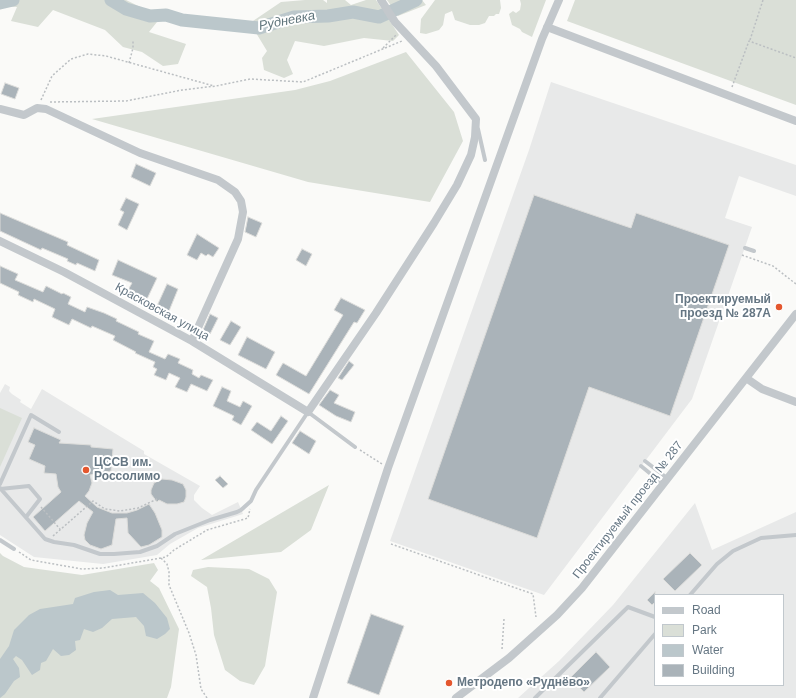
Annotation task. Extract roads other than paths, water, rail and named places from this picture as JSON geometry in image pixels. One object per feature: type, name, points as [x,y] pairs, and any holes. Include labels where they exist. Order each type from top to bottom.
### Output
[{"type":"street","points":[[313,698],[388,468],[559,0]]},
{"type":"street","points":[[308,412],[376,313],[434,223],[471,155],[476,137],[476,119],[436,66],[395,22],[381,1]]},
{"type":"street","points":[[548,27],[796,121]]},
{"type":"street","points":[[0,109],[24,115],[38,108],[46,109],[140,153],[218,180],[235,192],[241,201],[243,212],[238,239],[192,341]]},
{"type":"street","name":"Красковская улица","points":[[0,241],[64,272],[192,341],[308,412]]},
{"type":"street","name":"Проектируемый проезд № 287","points":[[456,698],[509,658],[557,615],[582,588],[796,314]]},
{"type":"street","points":[[746,378],[762,389],[796,402]]},
{"type":"lane","points":[[476,119],[485,160]]},
{"type":"lane","points":[[745,248],[754,251]]},
{"type":"lane","points":[[0,489],[42,536],[48,540],[74,545],[100,554],[140,552],[156,546],[175,534],[210,520],[237,512],[251,501],[256,490],[308,412],[355,447]]},
{"type":"lane","points":[[0,484],[31,415],[59,432]]},
{"type":"lane","points":[[645,461],[665,481]]},
{"type":"lane","points":[[641,466],[665,481]]},
{"type":"lane","points":[[0,489],[29,486],[40,499],[26,517]]},
{"type":"lane","points":[[691,594],[717,564],[733,551],[761,538],[779,535],[796,535]]},
{"type":"lane","points":[[0,540],[14,549]]},
{"type":"lane","points":[[535,698],[628,607],[654,617]]},
{"type":"lane","points":[[600,698],[654,635]]},
{"type":"water","points":[[110,590],[118,595],[143,593],[155,603],[167,618],[170,629],[157,639],[146,636],[144,626],[136,617],[112,619],[102,628],[93,632],[84,629],[80,640],[75,641],[76,650],[69,655],[61,656],[53,649],[46,661],[41,663],[40,670],[32,675],[22,660],[16,656],[13,659],[19,668],[20,677],[14,681],[5,694],[0,698],[0,659],[9,646],[14,630],[29,615],[40,609],[73,604],[75,598],[94,592]]},
{"type":"waterway","name":"Рудневка","points":[[0,3],[13,0]]},
{"type":"waterway","name":"Рудневка","points":[[111,0],[126,9],[150,16],[166,15],[182,20],[259,28],[294,17],[328,16],[353,12],[379,17],[416,0]]},
{"type":"place","name":"Проектируемый проезд № 287А","points":[[779,307]]},
{"type":"place","name":"ЦССВ им. Россолимо","points":[[86,470]]},
{"type":"place","name":"Метродепо «Руднёво»","points":[[449,683]]}]
